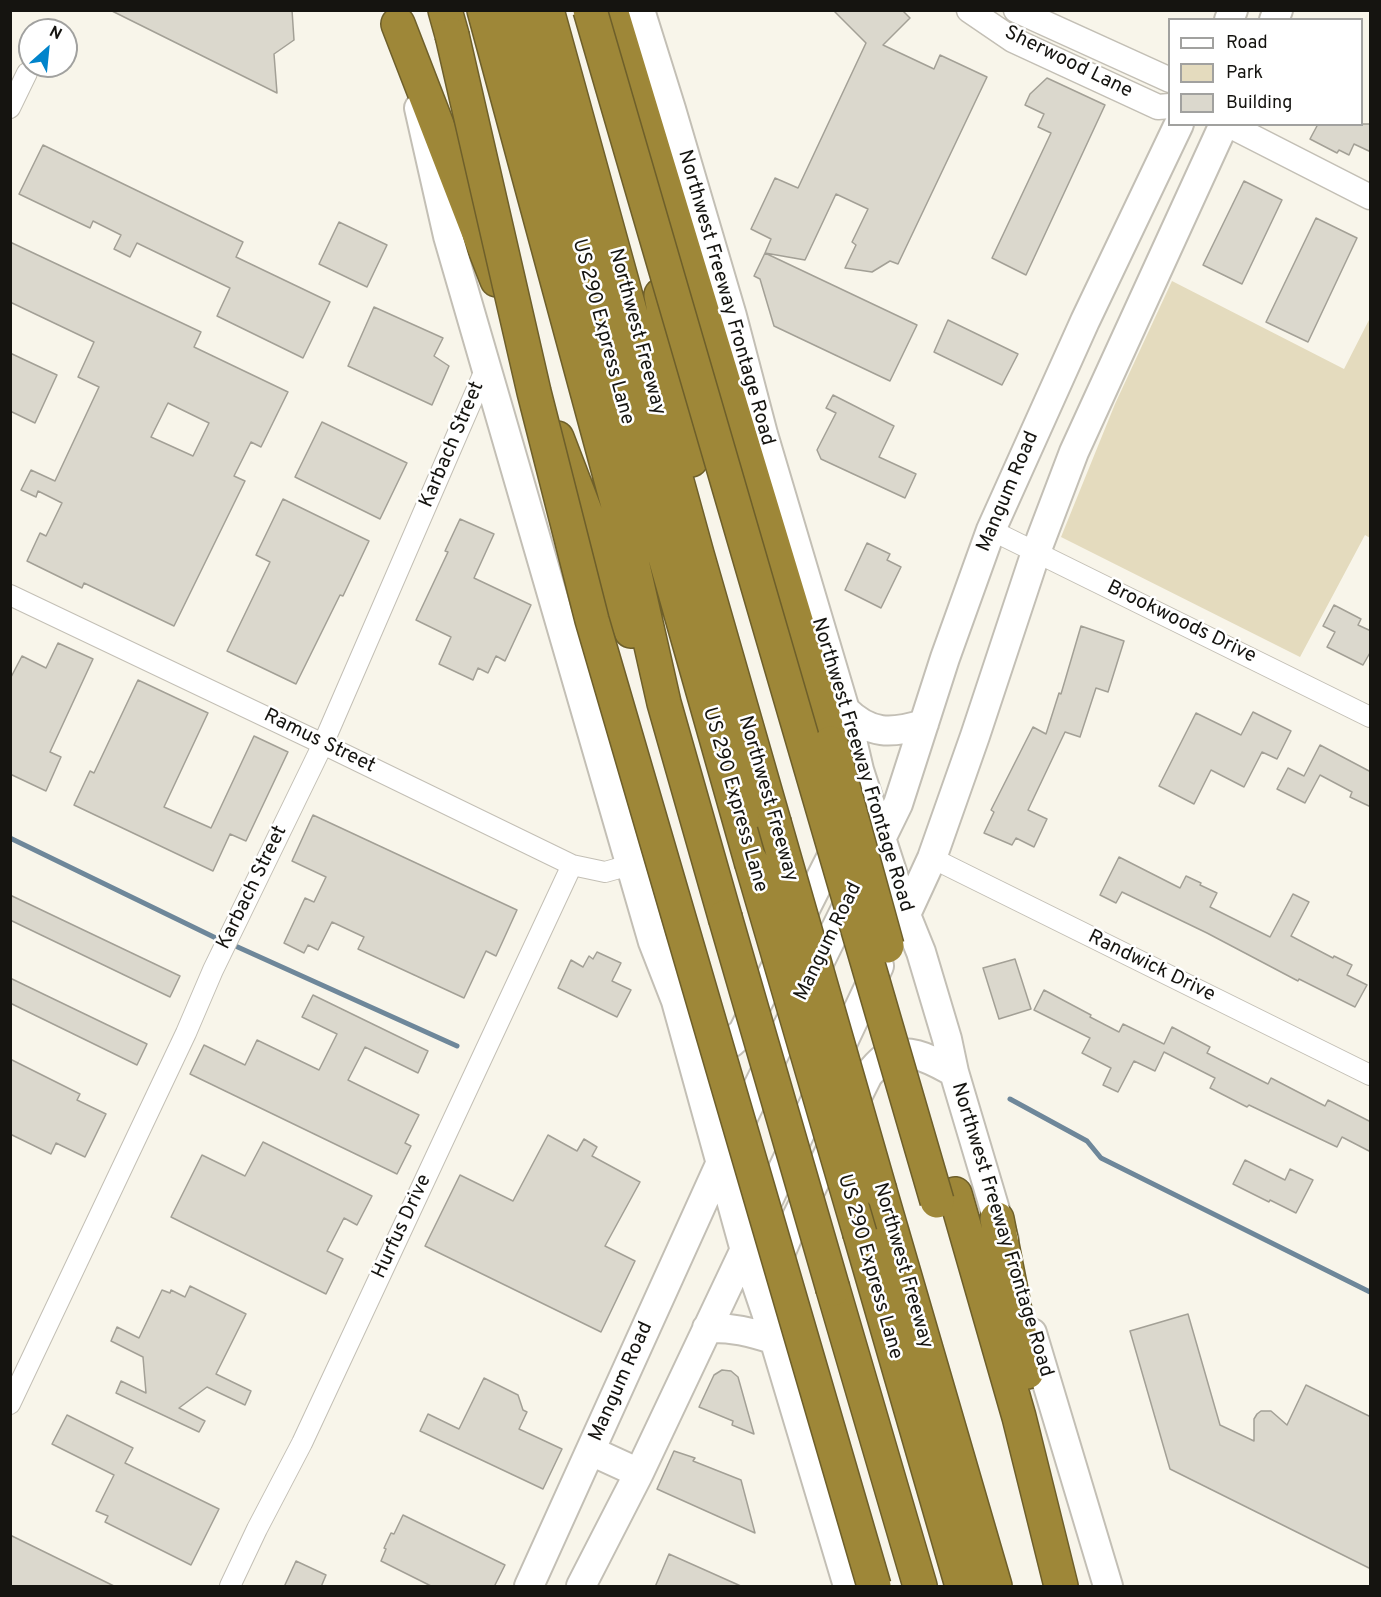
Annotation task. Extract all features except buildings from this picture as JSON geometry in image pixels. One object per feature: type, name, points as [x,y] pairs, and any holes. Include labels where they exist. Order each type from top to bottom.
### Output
[{"type":"highway","points":[[484,10],[627,540],[664,703],[920,1587]]},
{"type":"highway","name":"US 290 Express Lane","points":[[514,10],[639,470],[962,1587]]},
{"type":"highway","name":"Northwest Freeway","points":[[547,10],[697,554],[995,1587]]},
{"type":"highway","points":[[590,10],[928,1167],[1045,1587]]},
{"type":"highway","points":[[610,10],[699,505],[697,554]]},
{"type":"highway","points":[[610,10],[807,657],[1019,1417],[1061,1587]]},
{"type":"highway","points":[[397,17],[631,632],[664,703]]},
{"type":"highway","points":[[448,23],[534,392],[592,620],[874,1587]]},
{"type":"highway","points":[[997,1219],[1021,1346],[1080,1587]]},
{"type":"main road","name":"Northwest Freeway Frontage Road","points":[[640,10],[845,710],[859,770],[906,915],[921,952],[997,1219],[1108,1587]]},
{"type":"main road","points":[[397,17],[448,236],[630,865],[653,942],[676,1001],[744,1247],[775,1340],[848,1587]]},
{"type":"main road","name":"Mangum Road","points":[[529,1587],[721,1162],[898,804],[945,658],[991,530],[1085,321],[1178,126]]},
{"type":"main road","points":[[581,1587],[639,1473],[744,1247],[932,858],[1036,552],[1074,452],[1225,126]]},
{"type":"main road","points":[[1085,321],[1125,340]]},
{"type":"main road","points":[[845,710],[857,722],[879,731],[903,731],[924,724]]},
{"type":"main road","points":[[676,1001],[699,1033],[717,1046],[731,1043],[743,1032],[842,836],[859,770]]},
{"type":"main road","points":[[766,1312],[772,1275],[789,1233],[868,1075],[883,1059],[899,1052],[924,1056],[954,1072]]},
{"type":"main road","points":[[707,1328],[728,1327],[775,1340]]},
{"type":"main road","points":[[591,1451],[639,1473]]},
{"type":"street","name":"Sherwood Lane","points":[[969,10],[1013,40],[1158,107],[1168,106]]},
{"type":"street","name":"Sherwood Lane","points":[[1016,10],[1168,79]]},
{"type":"street","points":[[10,108],[25,78]]},
{"type":"street","points":[[1230,126],[1371,197]]},
{"type":"street","name":"Karbach Street","points":[[10,1404],[236,923],[323,744],[486,368]]},
{"type":"street","name":"Brookwoods Drive","points":[[991,530],[1371,717]]},
{"type":"street","name":"Ramus Street","points":[[10,595],[572,865],[605,872],[630,865]]},
{"type":"street","name":"Randwick Drive","points":[[932,858],[1371,1075]]},
{"type":"street","name":"Hurfus Drive","points":[[230,1587],[257,1528],[302,1443],[572,865]]},
{"type":"green space","points":[[1172,281],[1344,369],[1370,318],[1370,538],[1365,535],[1300,657],[1061,537],[1115,404]]},
{"type":"waterway","points":[[10,838],[222,941]]},
{"type":"waterway","points":[[231,944],[457,1046]]},
{"type":"waterway","points":[[1010,1099],[1087,1141],[1101,1158],[1370,1292]]}]
